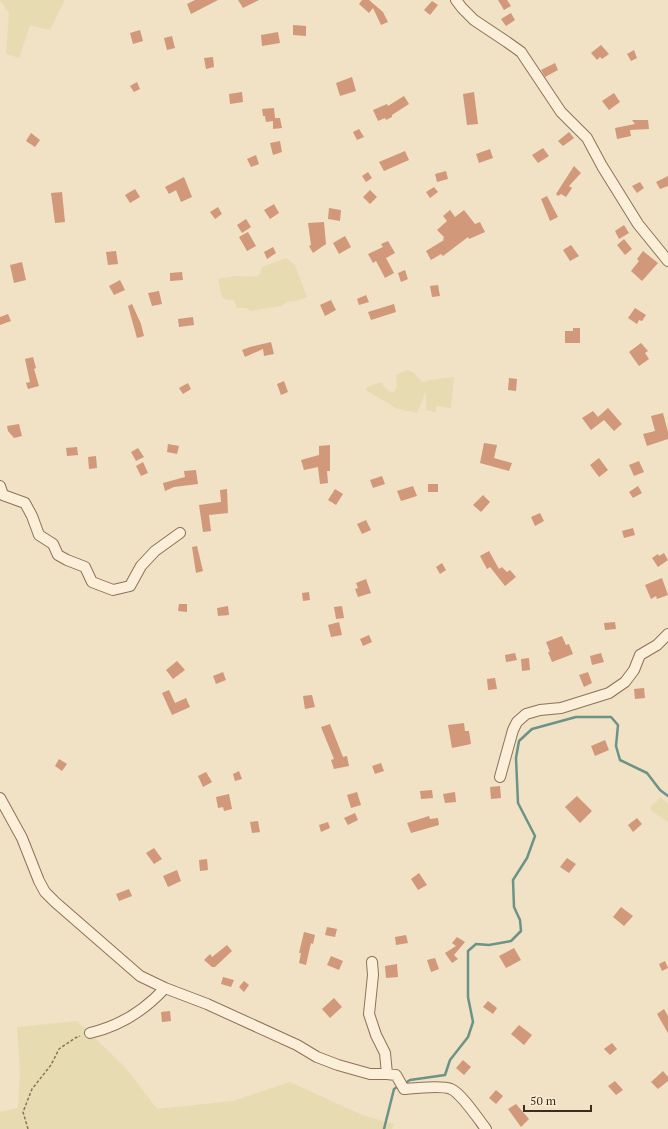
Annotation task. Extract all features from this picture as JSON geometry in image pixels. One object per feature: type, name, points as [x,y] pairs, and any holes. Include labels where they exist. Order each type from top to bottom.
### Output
[{"type":"street","points":[[456,0],[474,20],[521,52],[561,112],[587,138],[602,166],[638,224],[666,254]]},
{"type":"street","points":[[0,486],[3,495],[25,503],[32,516],[38,535],[52,544],[58,555],[85,568],[92,582],[113,590],[130,586],[140,566],[155,551],[180,533]]},
{"type":"street","points":[[500,777],[513,730],[517,722],[526,714],[540,710],[561,708],[609,693],[625,682],[634,670],[640,655],[657,645],[668,634]]},
{"type":"street","points":[[0,798],[22,838],[28,856],[45,892],[54,902],[134,972],[165,988],[207,1004],[297,1045],[317,1057],[338,1065],[370,1074],[392,1074]]},
{"type":"street","points":[[372,962],[373,975],[369,1014],[392,1074],[404,1089],[434,1087],[451,1089],[461,1096],[486,1129]]},
{"type":"street","points":[[90,1033],[121,1023],[153,1001],[165,988]]},
{"type":"path","points":[[28,1129],[23,1112],[32,1089],[51,1065],[59,1049],[75,1038],[90,1033]]},
{"type":"shaded area","points":[[0,0],[65,0],[50,30],[30,25],[19,58],[6,54],[9,13]]},
{"type":"shaded area","points":[[286,258],[295,265],[307,297],[296,301],[287,302],[281,306],[251,311],[246,308],[237,308],[234,300],[227,300],[222,297],[218,279],[237,276],[256,277],[260,274],[262,267]]},
{"type":"shaded area","points":[[407,370],[414,373],[422,382],[454,377],[451,408],[436,406],[436,412],[426,410],[426,391],[417,413],[406,411],[396,408],[366,390],[367,387],[381,382],[386,389],[393,393],[397,387],[396,375]]},
{"type":"shaded area","points":[[660,797],[668,804],[668,822],[650,810],[652,805]]},
{"type":"shaded area","points":[[77,1021],[126,1068],[157,1109],[233,1101],[290,1082],[362,1115],[394,1124],[392,1129],[0,1129],[0,1112],[18,1108],[20,1073],[17,1027]]},
{"type":"building","points":[[195,0],[218,0],[191,14],[187,4]]},
{"type":"building","points":[[238,0],[259,0],[243,8]]},
{"type":"building","points":[[362,0],[369,0],[383,12],[388,22],[381,25],[373,8],[369,13],[359,4]]},
{"type":"building","points":[[498,0],[507,0],[511,6],[504,10]]},
{"type":"building","points":[[432,1],[438,5],[430,15],[424,10]]},
{"type":"building","points":[[511,13],[515,20],[506,26],[501,19]]},
{"type":"building","points":[[293,25],[306,26],[306,36],[293,35]]},
{"type":"building","points":[[140,30],[143,41],[133,44],[130,33]]},
{"type":"building","points":[[278,32],[280,43],[262,46],[261,35]]},
{"type":"building","points":[[172,36],[175,48],[167,50],[164,38]]},
{"type":"building","points":[[601,45],[609,54],[602,59],[600,57],[597,60],[591,53]]},
{"type":"building","points":[[634,50],[637,58],[631,61],[627,54]]},
{"type":"building","points":[[213,57],[214,67],[206,69],[204,58]]},
{"type":"building","points":[[555,63],[558,70],[545,77],[541,70]]},
{"type":"building","points":[[352,77],[356,91],[340,96],[336,83]]},
{"type":"building","points":[[137,82],[140,89],[134,92],[130,86]]},
{"type":"building","points":[[242,92],[243,102],[230,104],[229,94]]},
{"type":"building","points":[[474,92],[478,124],[467,125],[463,94]]},
{"type":"building","points":[[614,93],[620,102],[609,110],[602,101]]},
{"type":"building","points":[[404,96],[409,104],[392,115],[392,117],[386,120],[385,118],[378,121],[373,110],[387,104],[388,106]]},
{"type":"building","points":[[274,108],[275,118],[280,118],[282,128],[273,129],[273,121],[266,122],[265,116],[263,116],[262,109]]},
{"type":"building","points":[[632,120],[648,120],[649,129],[630,130],[631,136],[617,139],[615,128],[635,124]]},
{"type":"building","points":[[359,129],[364,137],[357,140],[353,132]]},
{"type":"building","points":[[569,132],[574,138],[563,146],[558,141]]},
{"type":"building","points":[[31,133],[40,140],[35,147],[26,141]]},
{"type":"building","points":[[280,141],[282,152],[273,155],[270,143]]},
{"type":"building","points":[[543,148],[549,156],[538,163],[532,155]]},
{"type":"building","points":[[490,149],[493,158],[479,163],[476,154]]},
{"type":"building","points":[[405,151],[409,160],[384,171],[379,162]]},
{"type":"building","points":[[256,155],[259,164],[251,167],[247,159]]},
{"type":"building","points":[[574,166],[581,173],[569,186],[572,188],[566,197],[561,194],[558,196],[556,194]]},
{"type":"building","points":[[446,171],[448,179],[437,182],[435,174]]},
{"type":"building","points":[[368,172],[372,178],[366,182],[362,176]]},
{"type":"building","points":[[668,176],[668,186],[660,189],[656,182]]},
{"type":"building","points":[[184,177],[192,197],[181,202],[176,190],[169,194],[165,187]]},
{"type":"building","points":[[640,182],[644,188],[637,193],[632,186]]},
{"type":"building","points":[[434,187],[438,192],[430,198],[426,192]]},
{"type":"building","points":[[135,189],[140,197],[130,203],[125,195]]},
{"type":"building","points":[[370,190],[377,197],[370,204],[363,197]]},
{"type":"building","points":[[62,192],[65,222],[55,223],[51,193]]},
{"type":"building","points":[[547,196],[558,217],[550,221],[541,199]]},
{"type":"building","points":[[274,204],[279,213],[270,219],[264,210]]},
{"type":"building","points":[[218,207],[222,214],[215,219],[210,212]]},
{"type":"building","points":[[329,208],[341,210],[340,221],[328,219]]},
{"type":"building","points":[[450,210],[455,217],[464,210],[475,224],[480,222],[485,232],[469,239],[468,237],[443,256],[441,254],[431,260],[426,251],[444,240],[444,237],[437,230],[447,221],[443,216]]},
{"type":"building","points":[[246,219],[251,227],[242,233],[237,225]]},
{"type":"building","points":[[324,222],[326,244],[313,253],[309,246],[311,245],[308,223]]},
{"type":"building","points":[[624,225],[629,233],[619,239],[615,231]]},
{"type":"building","points":[[248,232],[256,246],[247,251],[239,237]]},
{"type":"building","points":[[345,236],[351,247],[339,254],[333,243]]},
{"type":"building","points":[[624,239],[632,249],[625,255],[617,245]]},
{"type":"building","points":[[388,241],[395,253],[386,258],[394,273],[385,278],[376,261],[373,263],[368,254],[383,247],[381,244]]},
{"type":"building","points":[[571,245],[579,256],[570,261],[563,250]]},
{"type":"building","points":[[273,247],[276,253],[267,259],[264,252]]},
{"type":"building","points":[[116,251],[118,264],[108,265],[106,252]]},
{"type":"building","points":[[643,251],[658,263],[642,281],[631,271],[639,261],[637,259]]},
{"type":"building","points":[[22,262],[26,280],[14,283],[10,265]]},
{"type":"building","points":[[405,270],[408,279],[401,282],[398,273]]},
{"type":"building","points":[[182,272],[183,280],[170,281],[170,273]]},
{"type":"building","points":[[120,280],[125,290],[114,295],[109,286]]},
{"type":"building","points":[[438,285],[440,296],[432,297],[430,286]]},
{"type":"building","points":[[159,291],[162,304],[152,306],[148,293]]},
{"type":"building","points":[[366,295],[369,302],[359,305],[357,299]]},
{"type":"building","points":[[331,300],[336,310],[325,316],[320,305]]},
{"type":"building","points":[[132,304],[141,324],[144,336],[137,338],[128,306]]},
{"type":"building","points":[[394,304],[396,312],[371,320],[368,312]]},
{"type":"building","points":[[635,308],[646,315],[642,321],[639,320],[637,324],[628,318]]},
{"type":"building","points":[[8,314],[11,321],[0,325],[0,317]]},
{"type":"building","points":[[193,317],[194,325],[179,327],[178,319]]},
{"type":"building","points":[[573,328],[580,328],[580,343],[565,343],[565,331],[573,331]]},
{"type":"building","points":[[271,342],[274,354],[264,356],[263,349],[245,357],[242,350],[250,347]]},
{"type":"building","points":[[641,343],[648,351],[645,353],[649,359],[639,366],[629,352]]},
{"type":"building","points":[[33,357],[36,368],[34,369],[39,386],[28,389],[26,383],[30,382],[25,359]]},
{"type":"building","points":[[509,378],[517,379],[516,391],[508,390]]},
{"type":"building","points":[[284,381],[288,392],[281,395],[277,384]]},
{"type":"building","points":[[188,383],[191,389],[183,394],[179,388]]},
{"type":"building","points":[[608,408],[622,424],[614,431],[604,420],[591,430],[582,418],[593,411],[598,417]]},
{"type":"building","points":[[663,413],[668,432],[668,439],[647,446],[643,434],[655,431],[651,416]]},
{"type":"building","points":[[19,424],[22,436],[14,438],[8,431],[7,426]]},
{"type":"building","points":[[484,443],[497,445],[494,458],[512,463],[509,471],[480,463]]},
{"type":"building","points":[[168,444],[179,446],[177,454],[167,452]]},
{"type":"building","points":[[330,445],[330,471],[327,471],[328,483],[320,484],[318,467],[304,470],[301,460],[319,455],[319,446]]},
{"type":"building","points":[[77,447],[78,455],[67,456],[66,448]]},
{"type":"building","points":[[138,448],[144,457],[136,461],[131,452]]},
{"type":"building","points":[[96,456],[97,468],[89,469],[88,457]]},
{"type":"building","points":[[599,458],[608,470],[599,477],[590,465]]},
{"type":"building","points":[[639,461],[644,472],[634,476],[629,465]]},
{"type":"building","points":[[143,462],[148,473],[141,476],[136,466]]},
{"type":"building","points":[[196,470],[198,484],[174,487],[165,491],[163,483],[185,477],[184,471]]},
{"type":"building","points":[[382,476],[385,484],[373,488],[370,480]]},
{"type":"building","points":[[428,484],[438,484],[438,492],[428,492]]},
{"type":"building","points":[[413,486],[417,496],[401,501],[397,491]]},
{"type":"building","points":[[638,486],[642,493],[633,498],[629,492]]},
{"type":"building","points":[[227,489],[228,513],[209,515],[211,531],[203,532],[199,505],[221,502],[220,490]]},
{"type":"building","points":[[335,489],[343,494],[336,505],[328,500]]},
{"type":"building","points":[[483,495],[490,502],[481,512],[473,505]]},
{"type":"building","points":[[540,513],[544,521],[535,526],[531,517]]},
{"type":"building","points":[[366,520],[371,530],[362,534],[357,524]]},
{"type":"building","points":[[633,528],[635,535],[624,538],[622,531]]},
{"type":"building","points":[[197,546],[203,571],[196,573],[192,547]]},
{"type":"building","points":[[489,551],[499,569],[502,567],[507,572],[510,570],[516,577],[505,586],[490,567],[487,569],[480,556]]},
{"type":"building","points":[[664,553],[668,560],[658,567],[652,558],[658,554],[659,556]]},
{"type":"building","points":[[442,563],[446,570],[440,574],[436,567]]},
{"type":"building","points":[[662,578],[668,595],[657,599],[656,596],[651,599],[645,585]]},
{"type":"building","points":[[366,579],[371,593],[358,597],[355,589],[358,588],[356,583]]},
{"type":"building","points":[[309,592],[310,600],[303,601],[302,593]]},
{"type":"building","points":[[179,604],[187,604],[187,612],[178,611]]},
{"type":"building","points":[[228,606],[229,615],[218,616],[217,608]]},
{"type":"building","points":[[342,606],[344,618],[336,619],[334,607]]},
{"type":"building","points":[[339,622],[342,635],[331,637],[328,625]]},
{"type":"building","points":[[615,622],[616,629],[605,630],[604,623]]},
{"type":"building","points":[[369,635],[372,642],[363,646],[360,639]]},
{"type":"building","points":[[562,636],[566,645],[569,644],[573,654],[552,662],[546,642]]},
{"type":"building","points":[[515,653],[517,660],[506,662],[505,655]]},
{"type":"building","points":[[601,653],[604,662],[592,665],[590,656]]},
{"type":"building","points":[[529,658],[530,670],[522,671],[521,659]]},
{"type":"building","points":[[177,661],[185,670],[173,679],[166,670]]},
{"type":"building","points":[[223,672],[226,680],[216,684],[213,676]]},
{"type":"building","points":[[588,672],[592,683],[584,687],[579,675]]},
{"type":"building","points":[[495,678],[497,689],[488,690],[487,679]]},
{"type":"building","points":[[644,688],[645,698],[635,699],[634,689]]},
{"type":"building","points":[[169,690],[175,703],[186,698],[190,707],[172,715],[162,693]]},
{"type":"building","points":[[312,695],[315,707],[305,709],[303,696]]},
{"type":"building","points":[[464,723],[465,731],[469,731],[471,744],[452,748],[448,725]]},
{"type":"building","points":[[330,724],[343,757],[347,756],[349,766],[334,769],[331,760],[334,759],[321,727]]},
{"type":"building","points":[[605,740],[609,750],[595,756],[591,746]]},
{"type":"building","points":[[59,759],[67,764],[62,771],[55,766]]},
{"type":"building","points":[[381,763],[384,771],[375,774],[372,766]]},
{"type":"building","points":[[239,771],[242,779],[235,781],[233,774]]},
{"type":"building","points":[[206,772],[212,782],[203,787],[198,776]]},
{"type":"building","points":[[500,786],[501,798],[491,799],[490,787]]},
{"type":"building","points":[[432,790],[433,798],[421,799],[420,791]]},
{"type":"building","points":[[357,792],[361,805],[351,808],[347,795]]},
{"type":"building","points":[[455,792],[456,802],[445,803],[443,794]]},
{"type":"building","points":[[229,794],[232,809],[224,811],[223,807],[218,808],[216,797]]},
{"type":"building","points":[[577,796],[592,811],[580,823],[565,807]]},
{"type":"building","points":[[355,813],[358,820],[348,825],[344,818]]},
{"type":"building","points":[[429,816],[430,819],[438,818],[439,825],[411,833],[407,823]]},
{"type":"building","points":[[637,818],[642,824],[633,832],[628,825]]},
{"type":"building","points":[[258,821],[260,832],[252,833],[250,822]]},
{"type":"building","points":[[328,822],[330,828],[321,832],[319,825]]},
{"type":"building","points":[[154,848],[162,859],[154,864],[146,853]]},
{"type":"building","points":[[567,858],[576,864],[569,873],[560,867]]},
{"type":"building","points":[[207,859],[208,870],[200,871],[199,860]]},
{"type":"building","points":[[177,870],[181,881],[168,887],[163,876]]},
{"type":"building","points":[[419,873],[427,885],[418,890],[411,879]]},
{"type":"building","points":[[129,889],[132,896],[119,901],[116,894]]},
{"type":"building","points":[[621,907],[633,916],[624,926],[613,917]]},
{"type":"building","points":[[327,927],[337,929],[335,937],[325,935]]},
{"type":"building","points":[[304,932],[315,935],[313,944],[311,943],[306,965],[299,963],[301,953],[299,953]]},
{"type":"building","points":[[406,935],[408,943],[396,945],[395,937]]},
{"type":"building","points":[[457,937],[465,942],[454,955],[458,959],[452,963],[445,953],[456,946],[452,943]]},
{"type":"building","points":[[227,945],[232,951],[215,967],[212,967],[204,960],[210,954],[212,957]]},
{"type":"building","points":[[514,948],[521,960],[506,968],[499,956]]},
{"type":"building","points":[[331,956],[343,961],[339,970],[327,965]]},
{"type":"building","points":[[435,958],[439,969],[431,972],[427,960]]},
{"type":"building","points":[[665,961],[668,968],[662,971],[659,964]]},
{"type":"building","points":[[397,964],[398,977],[386,978],[385,966]]},
{"type":"building","points":[[223,977],[234,980],[231,987],[221,984]]},
{"type":"building","points":[[244,981],[249,985],[244,992],[239,987]]},
{"type":"building","points":[[334,998],[342,1007],[330,1018],[322,1009]]},
{"type":"building","points":[[488,1001],[497,1008],[493,1014],[483,1007]]},
{"type":"building","points":[[664,1009],[668,1016],[668,1033],[657,1014]]},
{"type":"building","points":[[170,1011],[171,1021],[162,1022],[161,1012]]},
{"type":"building","points":[[519,1025],[532,1035],[524,1045],[511,1034]]},
{"type":"building","points":[[612,1043],[617,1049],[610,1055],[604,1049]]},
{"type":"building","points":[[463,1060],[471,1067],[464,1075],[456,1068]]},
{"type":"building","points":[[663,1071],[668,1077],[668,1081],[658,1089],[651,1082]]},
{"type":"building","points":[[615,1081],[623,1090],[616,1095],[608,1086]]},
{"type":"building","points":[[496,1090],[503,1096],[496,1104],[489,1098]]},
{"type":"building","points":[[516,1104],[529,1119],[521,1127],[508,1109]]},
{"type":"waterway","points":[[404,1084],[410,1080],[445,1075],[450,1060],[468,1037],[473,1022],[468,997],[468,951],[476,944],[489,945],[511,941],[521,931],[520,920],[514,907],[513,880],[527,858],[535,836],[518,803],[516,758],[519,741],[532,729],[576,717],[611,717],[618,725],[616,746],[620,760],[647,773],[660,790],[668,796]]},
{"type":"waterway","points":[[384,1129],[394,1089],[399,1086]]}]
